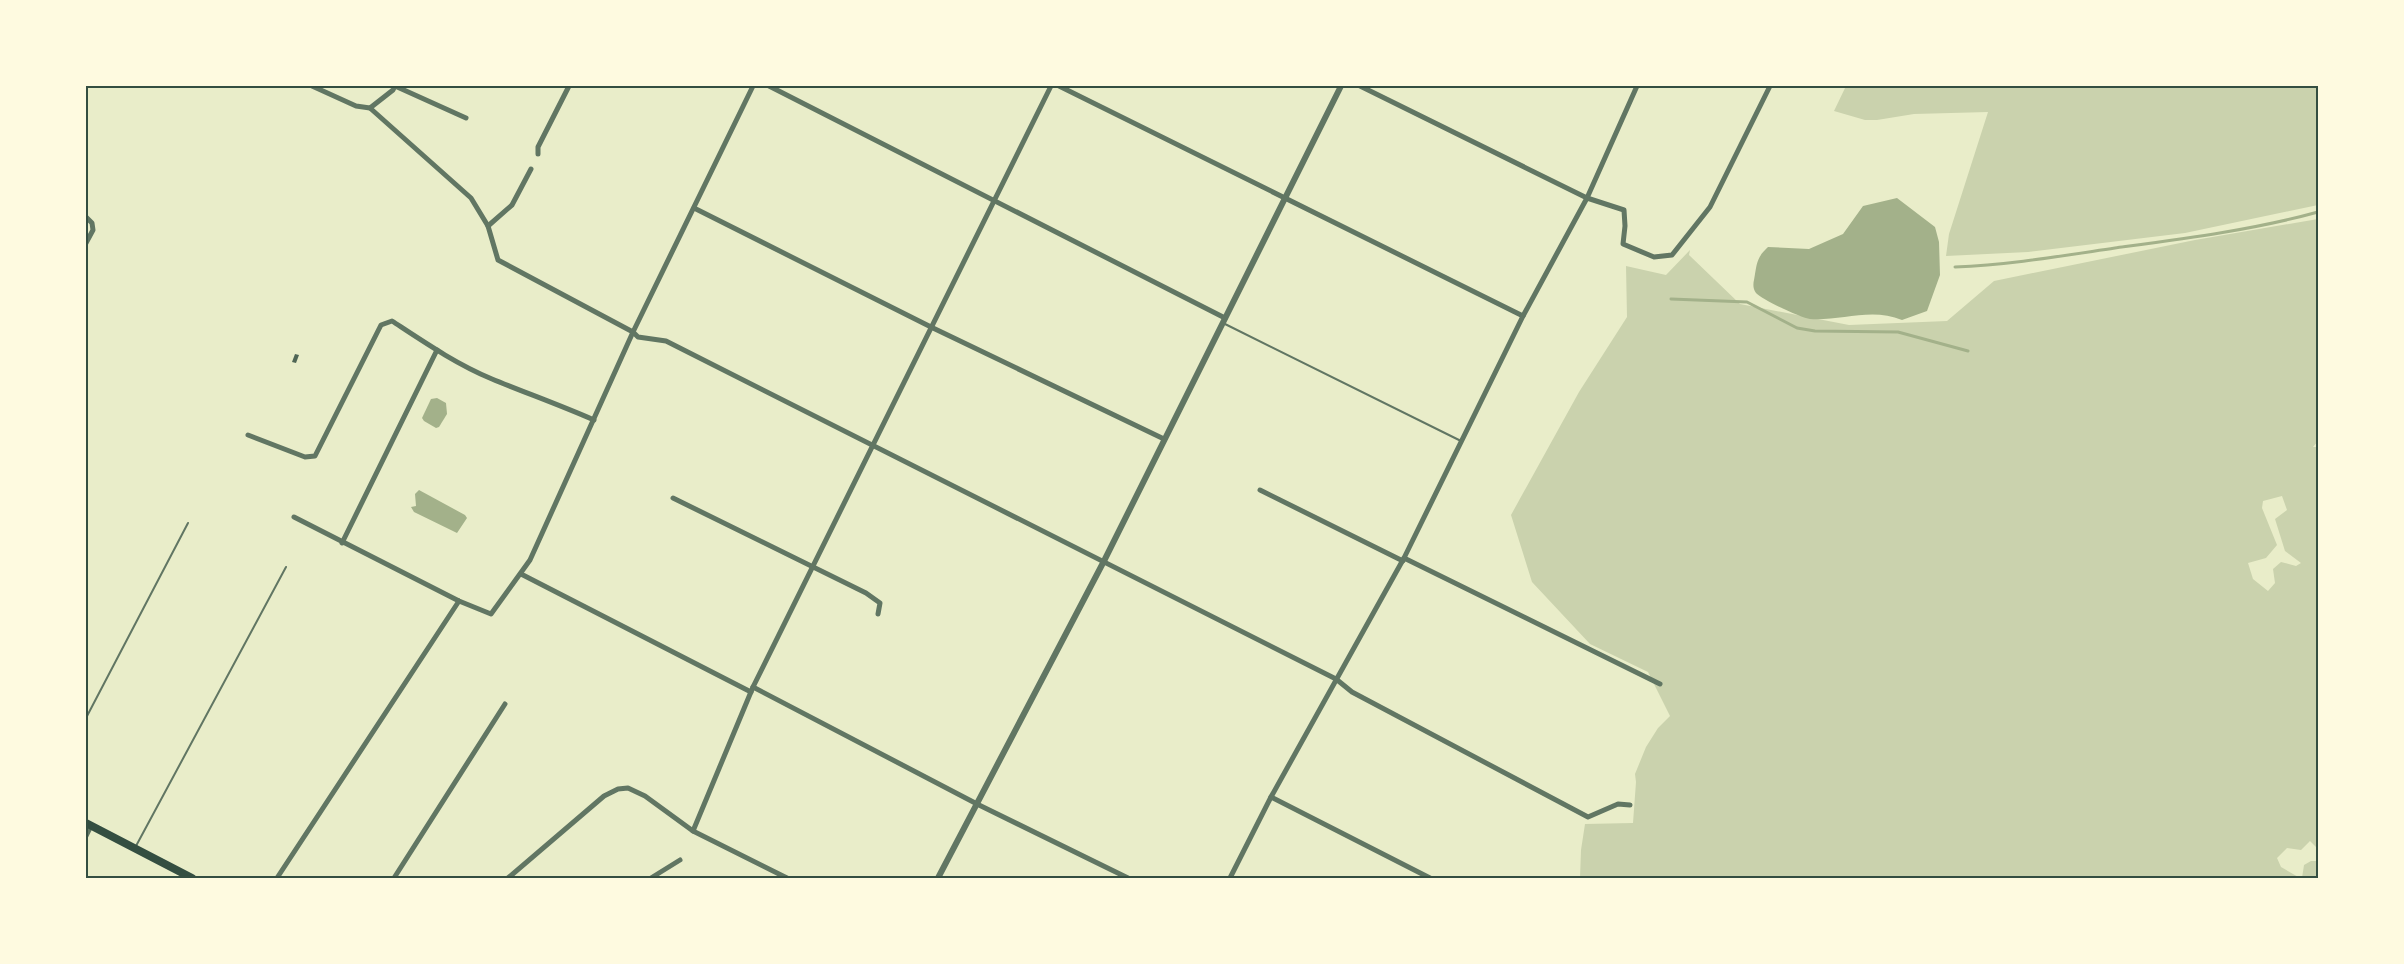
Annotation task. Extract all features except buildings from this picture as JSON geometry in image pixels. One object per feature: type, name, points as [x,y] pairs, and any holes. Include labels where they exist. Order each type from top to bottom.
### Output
[{"type":"main road","points":[[88,824],[192,879]]},
{"type":"street","points":[[312,86],[356,106],[370,108],[471,198],[488,226],[498,260],[633,332],[638,338],[666,341],[1104,561],[1336,679],[1352,692],[1588,817],[1618,804],[1630,805]]},
{"type":"street","points":[[370,108],[395,86],[466,118]]},
{"type":"street","points":[[538,154],[538,147],[568,86]]},
{"type":"street","points":[[294,517],[459,601],[491,614],[530,560],[633,332],[753,86]]},
{"type":"street","points":[[769,86],[1224,320]]},
{"type":"street","points":[[693,831],[752,690],[811,566],[933,327],[1051,86]]},
{"type":"street","points":[[1059,86],[1523,316]]},
{"type":"street","points":[[938,879],[979,805],[1104,561],[1341,86]]},
{"type":"street","points":[[1360,86],[1587,198],[1624,210],[1626,226],[1623,244],[1654,257],[1672,255],[1710,207],[1770,86]]},
{"type":"street","points":[[1230,879],[1271,797],[1404,559],[1523,316],[1587,198],[1636,86]]},
{"type":"street","points":[[488,226],[512,206],[531,169]]},
{"type":"street","points":[[694,208],[1164,439]]},
{"type":"street","points":[[86,217],[92,223],[93,230],[86,243]]},
{"type":"street","points":[[248,435],[305,457],[315,456],[381,325],[392,321],[437,350],[490,379],[594,420]]},
{"type":"street","points":[[342,543],[437,350]]},
{"type":"street","points":[[1260,490],[1660,684]]},
{"type":"street","points":[[673,498],[867,593],[880,603],[878,614]]},
{"type":"street","points":[[521,574],[1124,878]]},
{"type":"street","points":[[277,879],[459,601]]},
{"type":"street","points":[[394,879],[506,704]]},
{"type":"street","points":[[508,879],[604,796],[618,789],[628,788],[645,796],[693,831],[787,879]]},
{"type":"street","points":[[1271,797],[1430,879]]},
{"type":"street","points":[[86,836],[88,824]]},
{"type":"street","points":[[651,879],[680,860]]},
{"type":"lane","points":[[1224,320],[1461,441]]},
{"type":"lane","points":[[86,718],[188,523]]},
{"type":"lane","points":[[134,848],[286,567]]},
{"type":"shaded area","points":[[1846,86],[2318,86],[2318,205],[2185,233],[2028,252],[1946,256],[1949,234],[1988,112],[1914,114],[1865,120],[1834,111]]},
{"type":"shaded area","points":[[1897,198],[1935,227],[1939,242],[1940,275],[1927,311],[1902,320],[1891,316],[1868,314],[1810,319],[1766,300],[1754,290],[1759,258],[1768,247],[1809,249],[1843,234],[1863,206]]},
{"type":"shaded area","points":[[2318,219],[2318,441],[2313,447],[2318,447],[2318,849],[2310,841],[2301,850],[2287,848],[2277,858],[2281,867],[2300,878],[1580,878],[1585,824],[1633,823],[1635,774],[1646,747],[1658,728],[1670,716],[1648,672],[1590,644],[1532,582],[1511,515],[1579,392],[1627,317],[1626,266],[1666,275],[1690,250],[1689,255],[1740,304],[1849,325],[1947,321],[1994,281],[2195,240]],"holes":[[[2282,496],[2287,510],[2275,519],[2285,551],[2301,563],[2296,566],[2281,562],[2273,569],[2275,583],[2268,591],[2253,579],[2248,563],[2266,558],[2277,545],[2262,508],[2263,501]]]},
{"type":"shaded area","points":[[437,398],[446,403],[447,414],[436,428],[422,418],[431,399]]},
{"type":"shaded area","points":[[419,490],[465,515],[467,518],[457,533],[414,512],[411,507],[416,506],[415,494]]},
{"type":"shaded area","points":[[2311,861],[2318,861],[2318,878],[2302,878],[2304,865]]},
{"type":"waterway","points":[[1955,267],[2035,260],[2192,237],[2243,229],[2318,212]]},
{"type":"waterway","points":[[1671,299],[1747,302],[1797,328],[1815,331],[1898,332],[1968,351]]}]
